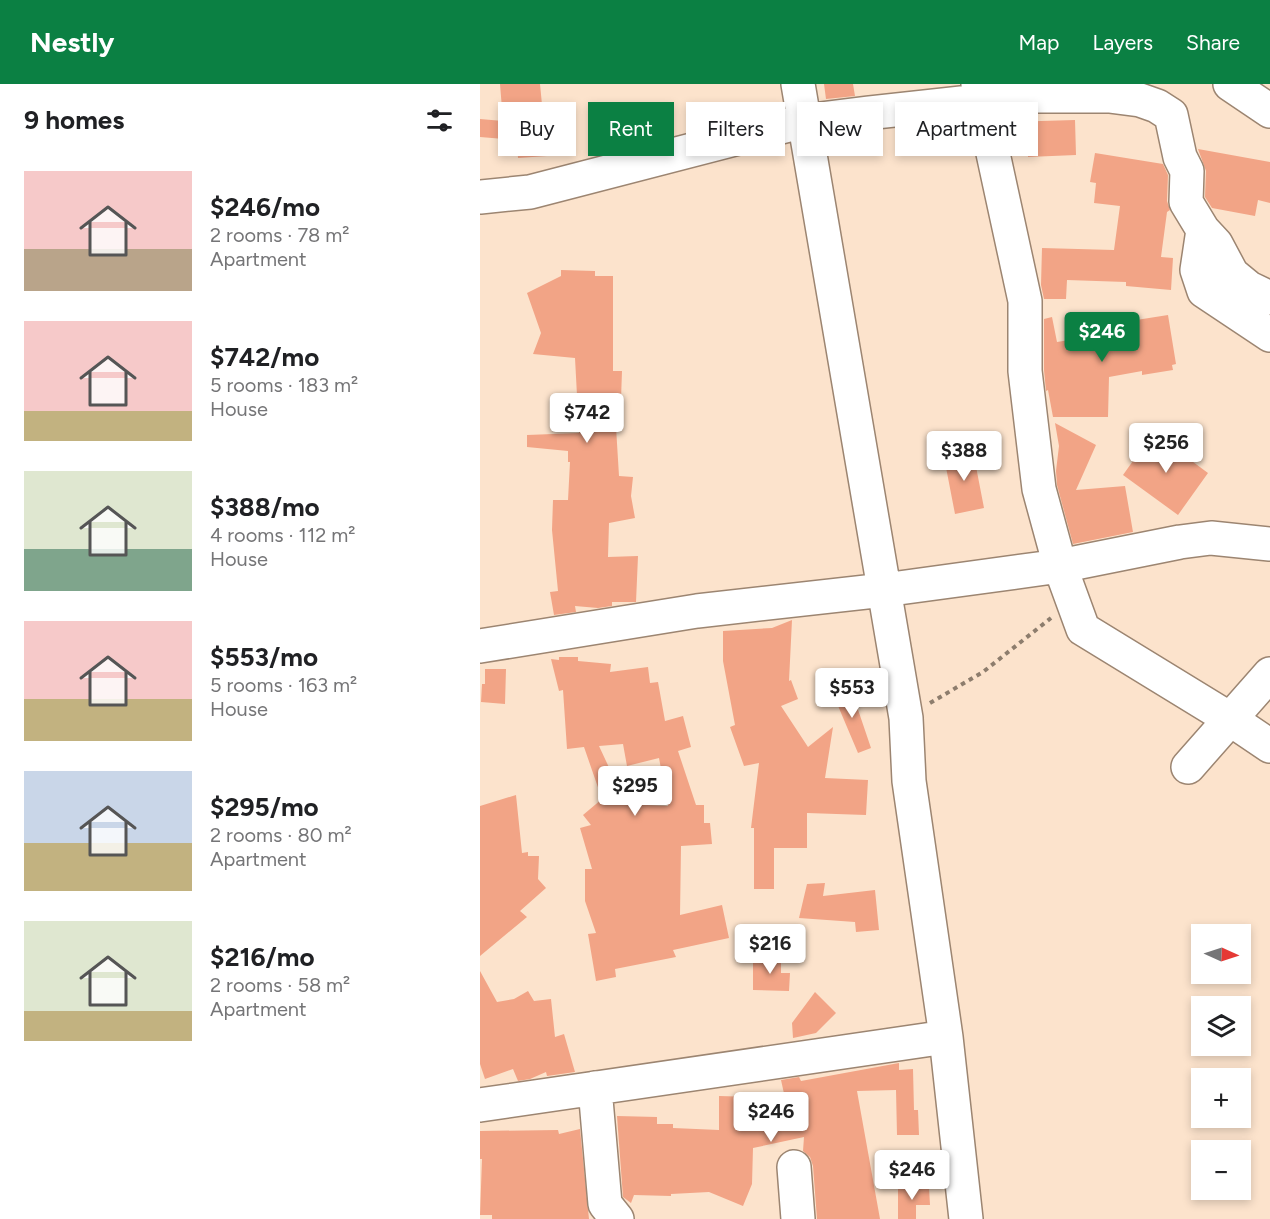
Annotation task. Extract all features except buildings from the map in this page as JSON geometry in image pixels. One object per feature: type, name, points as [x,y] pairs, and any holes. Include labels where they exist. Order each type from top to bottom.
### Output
[{"type":"street","points":[[798,84],[801,102]]},
{"type":"street","points":[[1230,84],[1270,111]]},
{"type":"street","points":[[979,93],[1025,301],[1025,371],[1039,489],[1060,566],[1083,629],[1270,746]]},
{"type":"street","points":[[883,108],[979,93],[1025,96],[1108,96],[1140,100],[1157,106],[1171,115],[1180,156],[1186,171],[1186,202],[1203,230],[1216,244],[1232,274],[1249,288],[1270,298]]},
{"type":"street","points":[[480,197],[530,192],[797,123]]},
{"type":"street","points":[[810,156],[906,718],[909,781],[946,1037],[966,1219]]},
{"type":"street","points":[[1203,230],[1197,270],[1204,291],[1270,335]]},
{"type":"street","points":[[480,646],[698,611],[884,590],[1060,566],[1180,542],[1211,538],[1270,544]]},
{"type":"street","points":[[1188,767],[1270,674]]},
{"type":"street","points":[[480,1105],[946,1037]]},
{"type":"street","points":[[595,1088],[605,1204],[617,1219]]},
{"type":"street","points":[[794,1167],[798,1219]]},
{"type":"path","points":[[906,718],[983,672],[1073,600]]}]
